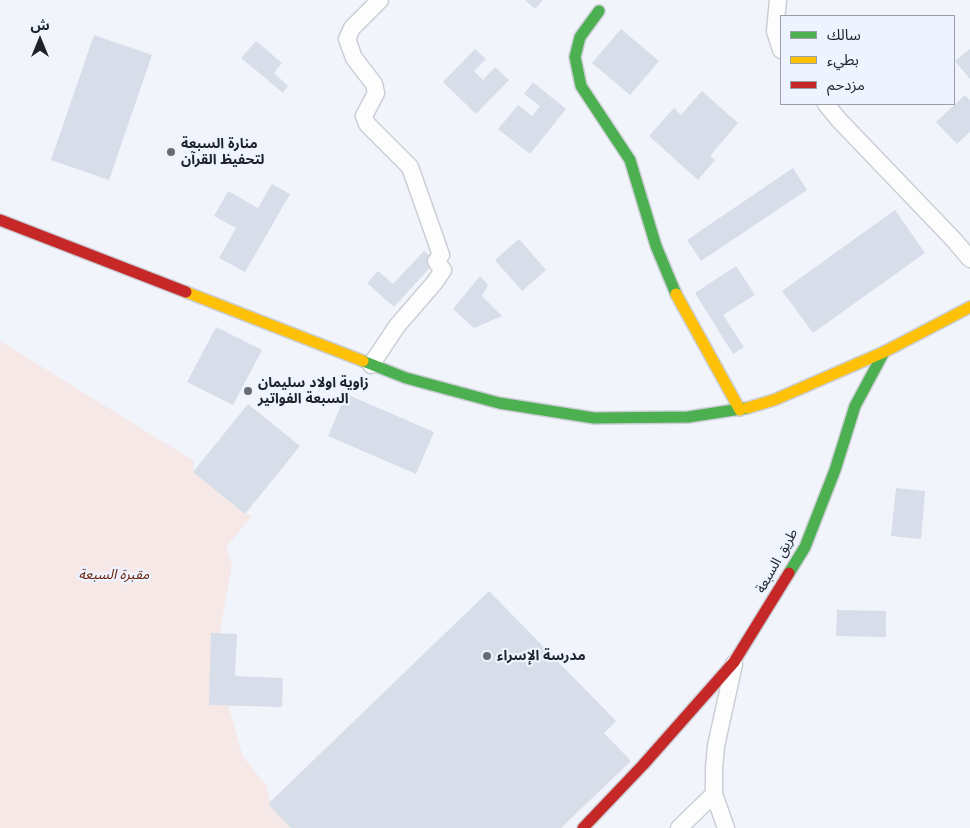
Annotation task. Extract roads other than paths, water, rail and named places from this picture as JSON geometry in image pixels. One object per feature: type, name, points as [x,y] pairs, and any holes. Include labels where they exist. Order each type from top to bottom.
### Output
[{"type":"street","points":[[371,366],[397,326],[435,282],[442,270],[436,261],[441,255],[410,167],[367,124],[364,116],[376,93],[374,84],[354,58],[347,39],[352,28],[380,0]]},
{"type":"street","points":[[778,0],[775,31],[780,47]]},
{"type":"street","points":[[599,12],[580,37],[575,57],[581,86],[630,160],[641,191],[656,246],[673,289],[740,410]]},
{"type":"street","points":[[827,105],[970,259]]},
{"type":"street","points":[[0,220],[371,366],[406,378],[498,403],[557,414],[634,419],[688,417],[740,410],[774,400],[884,352],[970,307]]},
{"type":"street","name":"طريق السبعة","points":[[582,828],[643,765],[734,662],[805,547],[835,470],[855,406],[884,352]]},
{"type":"street","points":[[726,828],[714,794],[716,746],[734,662]]},
{"type":"street","points":[[679,828],[714,794]]},
{"type":"place","name":"منارة السبعة لتحفيظ القرآن","points":[[171,152]]},
{"type":"place","name":"زاوية اولاد سليمان السبعة الفواتير","points":[[248,391]]},
{"type":"place","name":"مدرسة الإسراء","points":[[487,656]]},
{"type":"park label","name":"مقبرة السبعة","points":[[114,575]]}]
